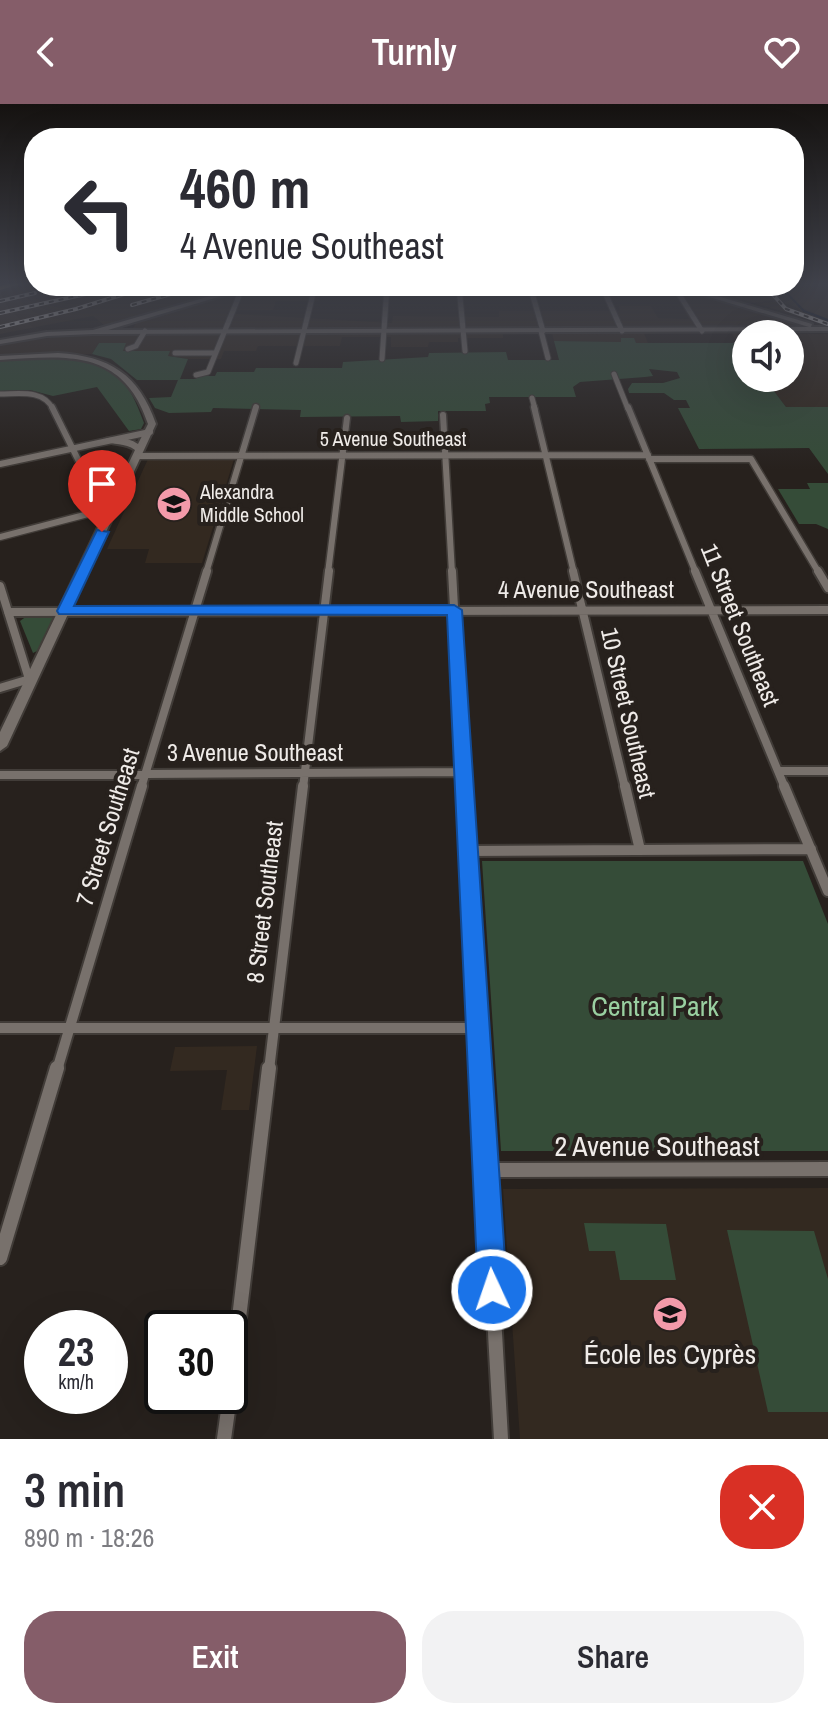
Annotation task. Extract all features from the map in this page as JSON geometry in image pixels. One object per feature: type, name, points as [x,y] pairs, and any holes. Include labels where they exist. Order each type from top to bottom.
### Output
[{"type":"main road","points":[[0,358],[78,356],[105,361],[130,382],[150,417],[150,432],[108,509],[0,746]]},
{"type":"main road","points":[[107,440],[130,442],[140,453]]},
{"type":"street","points":[[128,349],[136,345]]},
{"type":"street","points":[[196,375],[208,372],[218,345]]},
{"type":"street","points":[[296,363],[300,345]]},
{"type":"street","points":[[382,359],[383,345]]},
{"type":"street","points":[[464,345],[465,351]]},
{"type":"street","points":[[545,345],[548,358]]},
{"type":"street","points":[[175,353],[215,353]]},
{"type":"street","name":"11 Street Southeast","points":[[614,374],[828,891]]},
{"type":"street","points":[[0,394],[24,392],[49,401],[108,509],[0,537]]},
{"type":"street","name":"10 Street Southeast","points":[[532,398],[640,850]]},
{"type":"street","name":"7 Street Southeast","points":[[0,1258],[256,407]]},
{"type":"street","points":[[443,415],[501,1439]]},
{"type":"street","name":"8 Street Southeast","points":[[240,1310],[347,418]]},
{"type":"street","points":[[0,464],[150,432]]},
{"type":"street","name":"5 Avenue Southeast","points":[[140,453],[751,459],[828,588]]},
{"type":"street","points":[[0,586],[31,678],[0,688]]},
{"type":"street","name":"4 Avenue Southeast","points":[[8,612],[828,610]]},
{"type":"street","points":[[778,771],[828,771]]},
{"type":"street","name":"3 Avenue Southeast","points":[[0,775],[463,772]]},
{"type":"street","points":[[468,851],[811,849]]},
{"type":"street","points":[[0,1028],[477,1028]]},
{"type":"street","name":"2 Avenue Southeast","points":[[486,1170],[828,1169]]},
{"type":"street","name":"8 Street Southeast","points":[[224,1439],[227,1414]]},
{"type":"shaded area","points":[[0,345],[98,345],[92,354],[0,356]]},
{"type":"shaded area","points":[[124,345],[340,345],[258,346],[256,351],[224,351],[221,359],[167,356],[169,351],[121,351]]},
{"type":"shaded area","points":[[391,345],[428,345],[428,347]]},
{"type":"shaded area","points":[[804,345],[828,345],[828,407],[786,407],[775,392],[804,392]]},
{"type":"shaded area","name":"Alexandra Middle School","points":[[148,459],[234,459],[202,563],[145,563],[149,549],[107,549]]},
{"type":"shaded area","points":[[129,461],[113,495],[107,494],[96,470]]},
{"type":"shaded area","points":[[257,1046],[249,1110],[221,1110],[227,1070],[170,1071],[175,1047]]},
{"type":"shaded area","name":"École les Cyprès","points":[[828,1188],[828,1439],[520,1439],[503,1189]]},
{"type":"green space","points":[[98,345],[125,345],[123,351],[170,351],[168,356],[188,359],[180,379],[215,376],[217,372],[254,372],[256,368],[342,368],[343,362],[428,357],[429,353],[506,352],[508,360],[559,360],[555,345],[732,345],[732,392],[775,392],[786,407],[828,407],[828,474],[809,448],[699,449],[678,408],[690,408],[686,400],[674,400],[664,393],[629,393],[632,383],[663,383],[680,378],[677,372],[649,369],[653,376],[580,382],[573,387],[576,397],[489,397],[490,403],[485,404],[486,411],[438,411],[438,421],[401,422],[400,416],[300,417],[301,410],[213,408],[211,412],[169,413],[155,408],[149,398],[171,397],[178,380],[137,380],[111,359],[92,354]]},
{"type":"green space","points":[[70,357],[99,364],[119,376],[138,408],[144,423],[141,429],[129,431],[97,387],[53,396],[30,390],[0,391],[0,360]]},
{"type":"green space","points":[[807,483],[828,483],[828,529],[816,524],[799,524],[778,489],[810,489]]},
{"type":"green space","points":[[27,616],[55,617],[39,650],[33,653],[20,621]]},
{"type":"green space","name":"Central Park","points":[[482,861],[803,861],[828,924],[828,1151],[501,1151]]},
{"type":"green space","points":[[584,1223],[666,1224],[676,1280],[620,1280],[615,1251],[589,1251]]},
{"type":"green space","points":[[727,1230],[814,1231],[828,1279],[828,1412],[768,1412]]},
{"type":"place","name":"Alexandra Middle School","points":[[174,504]]},
{"type":"place","name":"École les Cyprès","points":[[670,1314]]},
{"type":"route","points":[[102,532],[64,611],[454,610],[492,1290]]}]
